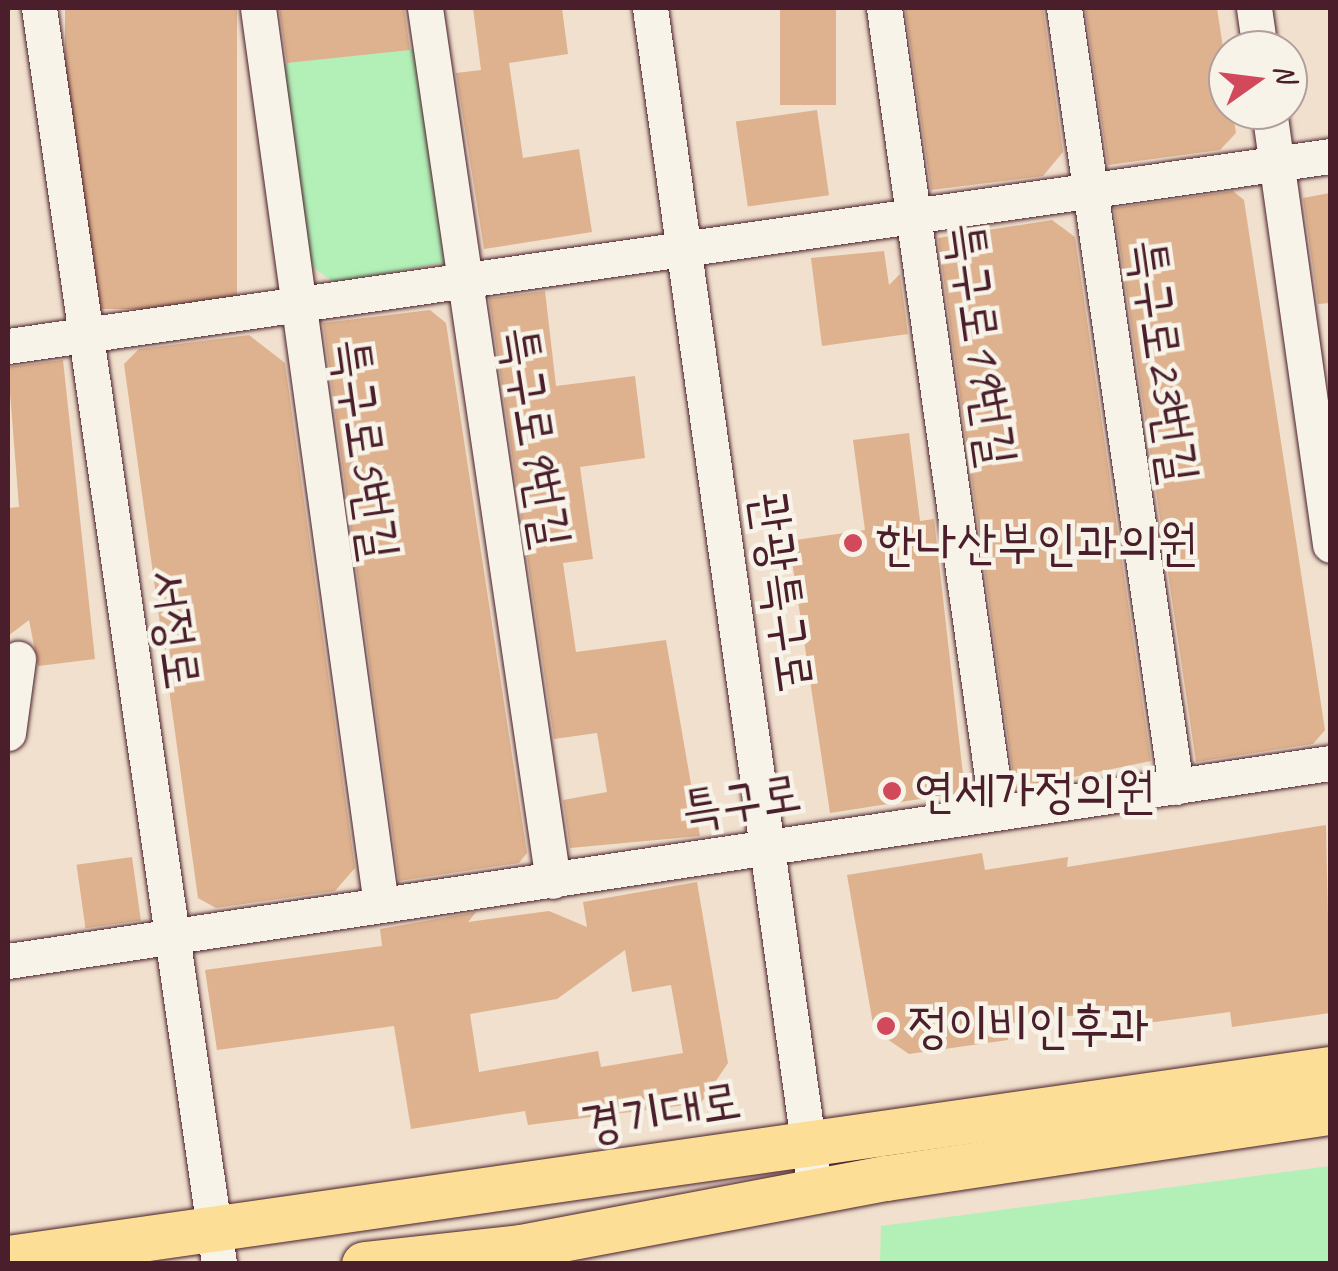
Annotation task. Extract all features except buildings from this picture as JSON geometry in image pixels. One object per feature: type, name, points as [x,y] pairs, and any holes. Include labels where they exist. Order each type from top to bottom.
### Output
[{"type":"main road","name":"경기대로","points":[[8,1258],[217,1246],[809,1144],[1330,1070]]},
{"type":"main road","name":"경기대로","points":[[364,1264],[520,1246],[815,1192],[1330,1112]]},
{"type":"street","name":"서정로","points":[[40,8],[166,933],[217,1246]]},
{"type":"street","name":"특구로5번길","points":[[258,8],[295,305],[382,905]]},
{"type":"street","name":"특구로9번길","points":[[425,8],[462,281],[553,880]]},
{"type":"street","name":"관광특구로","points":[[650,8],[681,250],[771,847],[815,1192]]},
{"type":"street","name":"특구로19번길","points":[[884,8],[997,812]]},
{"type":"street","name":"특구로23번길","points":[[1064,8],[1176,788]]},
{"type":"street","points":[[1272,130],[1330,544]]},
{"type":"street","points":[[8,346],[84,332],[1330,156]]},
{"type":"street","points":[[8,733],[18,659]]},
{"type":"street","name":"특구로","points":[[8,960],[166,933],[382,905],[1330,764]]},
{"type":"green space","points":[[422,48],[447,262],[335,283],[294,254],[277,64]]},
{"type":"green space","points":[[1330,1166],[1330,1263],[880,1263],[881,1226]]},
{"type":"place","name":"한나산부인과의원","points":[[853,543]]},
{"type":"place","name":"연세가정의원","points":[[892,791]]},
{"type":"place","name":"정이비인후과","points":[[886,1026]]}]
